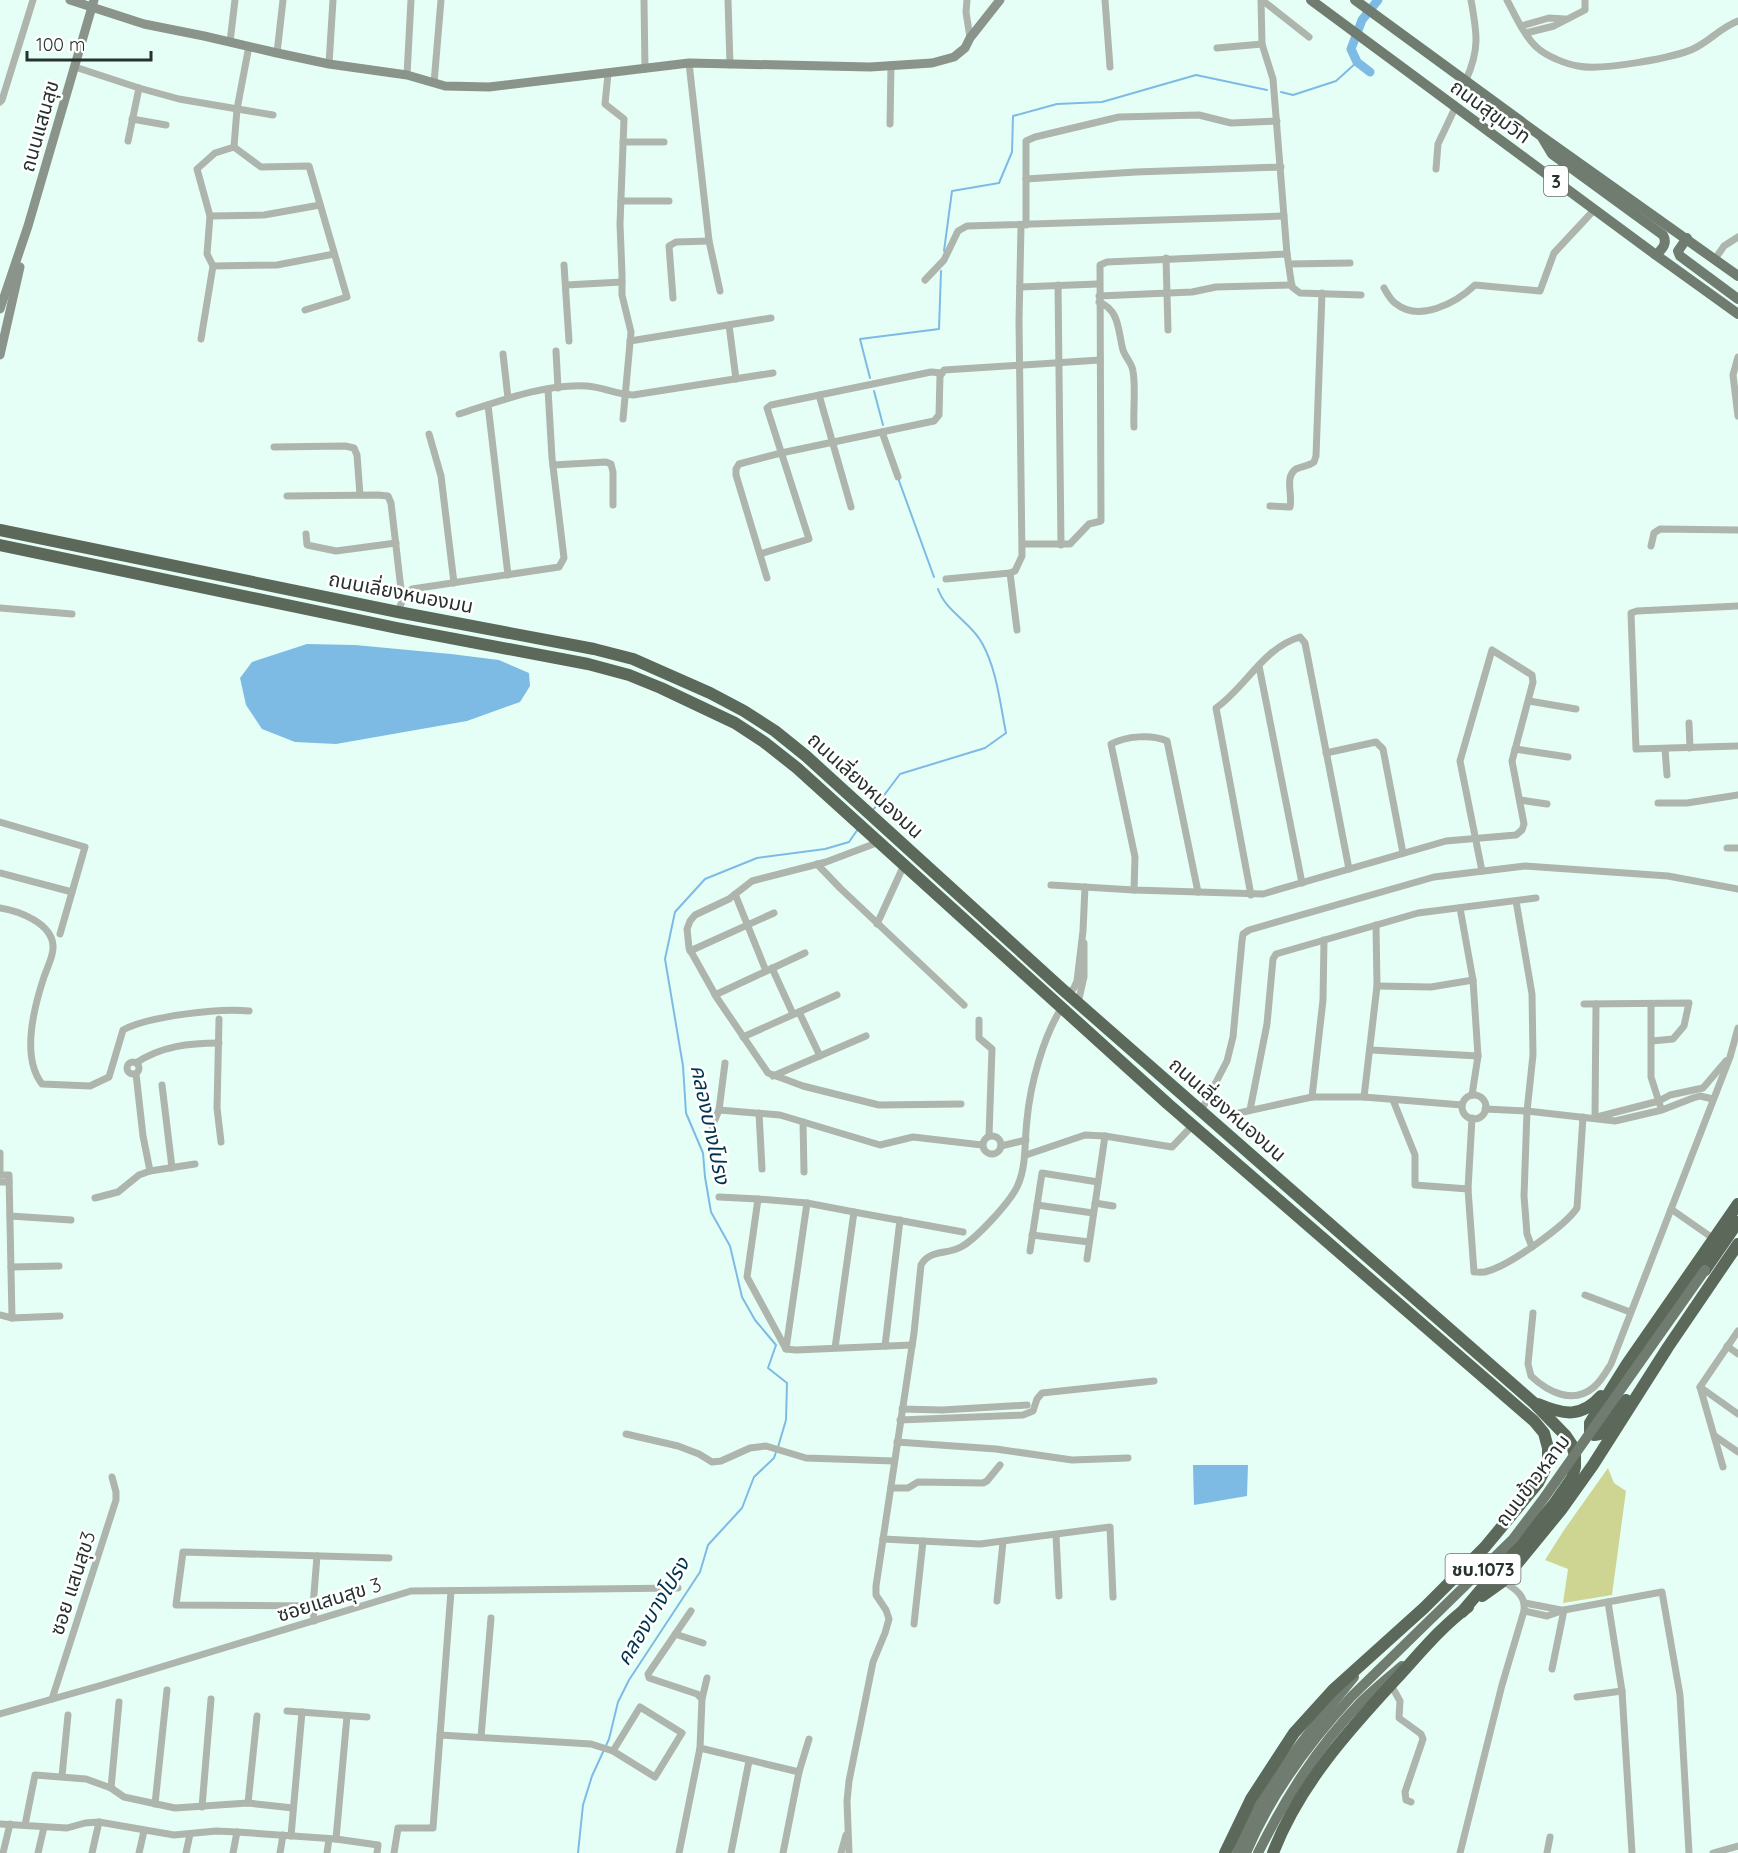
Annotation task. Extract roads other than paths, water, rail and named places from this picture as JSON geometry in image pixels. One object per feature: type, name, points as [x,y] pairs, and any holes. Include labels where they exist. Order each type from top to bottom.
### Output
[{"type":"highway","name":"ถนนเลี่ยงหนองมน","points":[[0,530],[400,606],[594,649],[644,664],[710,693],[775,731],[851,797],[1078,1004],[1534,1403],[1572,1445],[1575,1456],[1572,1478],[1554,1504],[1462,1612]]},
{"type":"highway","name":"ถนนเลี่ยงหนองมน","points":[[0,545],[397,628],[588,664],[628,675],[661,688],[735,723],[789,761],[1168,1104],[1526,1413],[1540,1428],[1548,1448],[1548,1463],[1538,1483],[1485,1547],[1366,1662],[1333,1690],[1294,1733],[1251,1800],[1225,1853]]},
{"type":"highway","points":[[1168,1104],[1178,1092]]},
{"type":"highway","points":[[1534,1403],[1555,1411],[1577,1412],[1592,1406],[1738,1204]]},
{"type":"highway","name":"ถนนข้าวหลาม","points":[[1705,1270],[1738,1222]]},
{"type":"highway","name":"ถนนข้าวหลาม","points":[[1436,1636],[1462,1612],[1503,1581],[1561,1510],[1738,1244]]},
{"type":"highway","points":[[1619,1367],[1590,1423],[1589,1430],[1592,1434],[1602,1432],[1668,1347]]},
{"type":"highway","points":[[1273,1853],[1306,1788],[1354,1724],[1436,1636]]},
{"type":"main road","name":"ถนนสุขุมวิท","points":[[1311,0],[1738,314]]},
{"type":"main road","name":"ถนนสุขุมวิท","points":[[1357,1],[1738,276]]},
{"type":"main road","points":[[1541,136],[1552,154],[1663,235],[1666,240],[1665,244],[1656,255]]},
{"type":"main road","points":[[1687,238],[1679,246],[1680,256],[1738,299]]},
{"type":"main road","name":"ถนนข้าวหลาม","points":[[1246,1853],[1283,1784],[1304,1752],[1351,1697],[1513,1539],[1705,1270]]},
{"type":"main road","name":"ถนนข้าวหลาม","points":[[1258,1853],[1299,1779],[1337,1729],[1362,1702],[1436,1636]]},
{"type":"main road","points":[[1237,1853],[1255,1814],[1296,1748],[1366,1662]]},
{"type":"street","points":[[0,102],[33,0]]},
{"type":"street","points":[[70,0],[93,4],[144,24],[329,64],[407,75],[460,88],[489,87],[689,63],[870,67],[932,63],[954,57],[965,48],[970,38],[1000,0]]},
{"type":"street","points":[[230,42],[235,0]]},
{"type":"street","points":[[277,53],[283,0]]},
{"type":"street","points":[[329,64],[333,0]]},
{"type":"street","points":[[407,75],[411,0]]},
{"type":"street","points":[[434,83],[441,0]]},
{"type":"street","points":[[644,0],[645,69]]},
{"type":"street","points":[[728,0],[730,65]]},
{"type":"street","points":[[967,0],[966,12],[970,38]]},
{"type":"street","points":[[1106,0],[1110,67]]},
{"type":"street","points":[[1262,0],[1309,37]]},
{"type":"street","points":[[1262,0],[1262,44],[1273,79],[1287,254],[1292,285],[1296,292],[1361,296]]},
{"type":"street","points":[[1466,80],[1477,45],[1477,29],[1471,0]]},
{"type":"street","points":[[1508,0],[1532,43],[1541,51],[1577,66],[1590,68],[1660,59],[1680,54],[1696,47],[1719,30],[1738,21]]},
{"type":"street","points":[[1524,30],[1549,18],[1565,19],[1585,10],[1585,0]]},
{"type":"street","name":"ถนนแสนสุข","points":[[0,309],[28,226],[93,4]]},
{"type":"street","points":[[1217,48],[1262,44]]},
{"type":"street","points":[[234,147],[237,109],[249,46]]},
{"type":"street","points":[[689,63],[709,241],[720,291]]},
{"type":"street","points":[[890,124],[891,65]]},
{"type":"street","points":[[75,67],[179,99],[273,116]]},
{"type":"street","points":[[608,74],[605,104],[624,119],[621,201],[622,296],[631,332],[623,419]]},
{"type":"street","points":[[128,141],[139,88]]},
{"type":"street","points":[[1436,169],[1438,144],[1455,108]]},
{"type":"street","points":[[946,579],[1016,571],[1023,544],[1020,287],[1026,141],[1106,119],[1199,115],[1231,123],[1277,122]]},
{"type":"street","points":[[132,119],[166,125]]},
{"type":"street","points":[[623,142],[664,142]]},
{"type":"street","points":[[234,147],[261,166],[309,166],[347,297],[305,310]]},
{"type":"street","points":[[201,339],[213,266],[207,254],[210,216],[197,169],[215,153],[234,147]]},
{"type":"street","points":[[1026,179],[1136,172],[1281,167]]},
{"type":"street","points":[[621,201],[669,201]]},
{"type":"street","points":[[210,216],[264,215],[320,206]]},
{"type":"street","points":[[1384,288],[1394,302],[1405,309],[1417,311],[1432,311],[1469,291],[1475,285],[1540,291],[1554,253],[1594,209]]},
{"type":"street","points":[[925,280],[944,260],[958,231],[967,226],[1284,216]]},
{"type":"street","name":"ถนนแสนสุข","points":[[0,355],[28,226]]},
{"type":"street","points":[[1715,259],[1724,246],[1738,237]]},
{"type":"street","points":[[673,298],[669,246],[676,242],[709,241]]},
{"type":"street","points":[[213,266],[277,265],[334,254]]},
{"type":"street","points":[[1023,544],[1070,544],[1089,524],[1101,521],[1098,268],[1102,263],[1166,258],[1287,254]]},
{"type":"street","points":[[1166,258],[1168,330]]},
{"type":"street","points":[[1289,264],[1350,263]]},
{"type":"street","points":[[564,265],[569,341]]},
{"type":"street","points":[[566,285],[622,282]]},
{"type":"street","points":[[1020,287],[1098,284]]},
{"type":"street","points":[[1058,285],[1061,545]]},
{"type":"street","points":[[1099,299],[1192,292],[1216,287],[1292,285]]},
{"type":"street","points":[[1270,506],[1290,507],[1291,475],[1298,468],[1314,462],[1316,456],[1322,293]]},
{"type":"street","points":[[1099,299],[1114,314],[1119,326],[1124,353],[1133,367],[1134,428]]},
{"type":"street","points":[[630,341],[771,318]]},
{"type":"street","points":[[729,325],[736,379]]},
{"type":"street","points":[[556,351],[558,388]]},
{"type":"street","points":[[502,354],[508,398]]},
{"type":"street","points":[[1738,357],[1733,375],[1738,416]]},
{"type":"street","points":[[760,554],[808,539],[767,408],[771,405],[931,372],[942,373],[949,369],[1100,360]]},
{"type":"street","points":[[459,414],[508,398],[548,389],[587,386],[625,395],[773,373]]},
{"type":"street","points":[[767,578],[736,469],[739,464],[781,453],[934,422],[940,410],[939,382],[942,373]]},
{"type":"street","points":[[400,606],[405,593],[412,589],[559,567],[564,558],[553,465],[548,389]]},
{"type":"street","points":[[819,395],[851,507]]},
{"type":"street","points":[[488,405],[508,574]]},
{"type":"street","points":[[882,432],[898,477]]},
{"type":"street","points":[[429,434],[441,476],[454,583]]},
{"type":"street","points":[[274,447],[345,446],[354,448],[357,454],[360,495]]},
{"type":"street","points":[[553,465],[606,462],[611,464],[613,505]]},
{"type":"street","points":[[287,496],[384,495],[390,499],[396,543],[400,606]]},
{"type":"street","points":[[1651,546],[1654,533],[1660,529],[1738,530]]},
{"type":"street","points":[[306,534],[307,545],[336,551],[396,543]]},
{"type":"street","points":[[1010,573],[1017,630]]},
{"type":"street","points":[[0,608],[5,606],[72,614]]},
{"type":"street","points":[[1738,606],[1631,613],[1636,749],[1738,746]]},
{"type":"street","points":[[1251,895],[1216,708],[1228,699],[1275,648],[1288,640],[1300,637],[1305,643],[1349,868]]},
{"type":"street","points":[[1051,885],[1263,894],[1446,841],[1475,838],[1516,835],[1522,830],[1524,824],[1512,761],[1533,682],[1532,675],[1492,650],[1460,761],[1475,838],[1479,871]]},
{"type":"street","points":[[1259,666],[1302,883]]},
{"type":"street","points":[[1529,701],[1576,709]]},
{"type":"street","points":[[1689,723],[1690,748]]},
{"type":"street","points":[[1134,890],[1135,857],[1111,744],[1122,738],[1160,738],[1167,741],[1198,892]]},
{"type":"street","points":[[1326,753],[1376,742],[1383,749],[1403,853]]},
{"type":"street","points":[[1515,749],[1568,757]]},
{"type":"street","points":[[1665,749],[1667,775]]},
{"type":"street","points":[[1658,803],[1688,803],[1738,795]]},
{"type":"street","points":[[1520,800],[1547,804]]},
{"type":"street","points":[[0,822],[85,847],[60,934]]},
{"type":"street","points":[[875,838],[817,864],[752,881],[735,894],[695,915],[687,929],[690,951],[743,1037],[768,1073],[773,1076],[879,1105],[961,1104]]},
{"type":"street","points":[[1728,848],[1738,848]]},
{"type":"street","points":[[817,864],[964,1005]]},
{"type":"street","points":[[877,924],[904,865]]},
{"type":"street","points":[[1201,1111],[1227,1061],[1233,1037],[1243,934],[1249,930],[1434,877],[1525,866],[1668,876],[1738,889]]},
{"type":"street","points":[[0,873],[72,892]]},
{"type":"street","points":[[1068,994],[1077,981],[1085,887]]},
{"type":"street","points":[[735,894],[769,970],[820,1056]]},
{"type":"street","points":[[1250,1110],[1267,1024],[1273,959],[1276,954],[1418,913],[1536,898]]},
{"type":"street","points":[[1516,901],[1532,994],[1533,1055],[1527,1111],[1524,1196],[1527,1234],[1532,1247]]},
{"type":"street","points":[[0,908],[9,909],[44,927],[54,947],[36,998],[31,1036],[32,1055],[38,1078],[42,1084],[90,1086],[109,1077],[123,1030],[133,1025],[182,1015],[249,1011]]},
{"type":"street","points":[[1461,908],[1473,980],[1478,1056],[1472,1095]]},
{"type":"street","points":[[690,951],[774,913]]},
{"type":"street","points":[[1364,1097],[1377,986],[1376,925]]},
{"type":"street","points":[[1078,1004],[1086,960],[1083,931]]},
{"type":"street","points":[[1312,1097],[1323,1000],[1324,940]]},
{"type":"street","points":[[715,994],[805,953]]},
{"type":"street","points":[[1377,986],[1431,987],[1473,980]]},
{"type":"street","points":[[743,1037],[837,995]]},
{"type":"street","points":[[1584,1004],[1689,1003],[1684,1026],[1673,1039],[1652,1041]]},
{"type":"street","points":[[1652,1004],[1651,1077],[1662,1110]]},
{"type":"street","points":[[1595,1118],[1596,1005]]},
{"type":"street","points":[[849,1853],[847,1801],[849,1781],[873,1662],[888,1624],[888,1614],[876,1595],[912,1345],[921,1265],[931,1255],[952,1251],[963,1246],[986,1225],[1017,1187],[1026,1155],[1027,1116],[1033,1087],[1046,1039],[1062,1007]]},
{"type":"street","points":[[219,1019],[217,1108],[221,1142]]},
{"type":"street","points":[[979,1020],[979,1038],[992,1049],[989,1136],[982,1145]]},
{"type":"street","points":[[1533,1313],[1529,1371],[1531,1376],[1546,1388],[1558,1395],[1583,1393],[1593,1388],[1619,1367],[1630,1312],[1730,1057],[1738,1028]]},
{"type":"street","points":[[773,1076],[866,1036]]},
{"type":"street","points":[[127,1066],[130,1062],[136,1063],[167,1048],[190,1043],[219,1043]]},
{"type":"street","points":[[1371,1050],[1478,1056]]},
{"type":"street","points":[[1703,1088],[1730,1057]]},
{"type":"street","points":[[113,1062],[127,1066]]},
{"type":"street","points":[[136,1063],[139,1068],[136,1074],[143,1136],[150,1171]]},
{"type":"street","points":[[716,1169],[712,1133],[719,1110],[725,1063]]},
{"type":"street","points":[[127,1066],[129,1073],[136,1074]]},
{"type":"street","points":[[162,1085],[172,1168]]},
{"type":"street","points":[[1595,1118],[1659,1101],[1670,1095],[1703,1088],[1716,1090]]},
{"type":"street","points":[[1477,1095],[1483,1100],[1485,1109],[1478,1118],[1472,1118],[1464,1112],[1462,1105],[1465,1099],[1477,1095]]},
{"type":"street","points":[[1485,1109],[1527,1111],[1615,1121],[1662,1110],[1700,1096],[1713,1099]]},
{"type":"street","points":[[1234,1114],[1312,1097],[1364,1097],[1462,1105]]},
{"type":"street","points":[[1393,1100],[1415,1155],[1414,1185],[1468,1189]]},
{"type":"street","points":[[719,1110],[780,1115],[880,1144],[913,1137],[982,1145]]},
{"type":"street","points":[[759,1113],[762,1169]]},
{"type":"street","points":[[1472,1118],[1468,1189],[1474,1272],[1487,1272],[1532,1247],[1572,1215],[1577,1208],[1583,1117]]},
{"type":"street","points":[[803,1122],[804,1172]]},
{"type":"street","points":[[1026,1155],[1085,1136],[1105,1136],[1172,1147],[1193,1125]]},
{"type":"street","points":[[989,1136],[998,1138],[1001,1146]]},
{"type":"street","points":[[1087,1259],[1105,1136]]},
{"type":"street","points":[[982,1145],[990,1154],[996,1153],[1001,1146],[1026,1140]]},
{"type":"street","points":[[0,1153],[0,1175],[9,1175],[12,1318]]},
{"type":"street","points":[[95,1198],[117,1192],[139,1175],[150,1171],[195,1164]]},
{"type":"street","points":[[1030,1251],[1042,1173],[1098,1182]]},
{"type":"street","points":[[0,1182],[9,1182]]},
{"type":"street","points":[[719,1197],[807,1203],[963,1232]]},
{"type":"street","points":[[758,1199],[747,1277],[786,1349]]},
{"type":"street","points":[[786,1349],[807,1203]]},
{"type":"street","points":[[1095,1203],[1113,1206]]},
{"type":"street","points":[[1037,1205],[1094,1213]]},
{"type":"street","points":[[1671,1209],[1714,1239]]},
{"type":"street","points":[[835,1348],[854,1212]]},
{"type":"street","points":[[10,1216],[71,1220]]},
{"type":"street","points":[[885,1346],[900,1220]]},
{"type":"street","points":[[1032,1234],[1089,1242]]},
{"type":"street","points":[[11,1267],[59,1266]]},
{"type":"street","points":[[1585,1295],[1630,1312]]},
{"type":"street","points":[[0,1315],[12,1318],[60,1316]]},
{"type":"street","points":[[1700,1387],[1738,1331]]},
{"type":"street","points":[[786,1349],[912,1345]]},
{"type":"street","points":[[1727,1346],[1738,1354]]},
{"type":"street","points":[[900,1420],[1023,1415],[1033,1411],[1042,1393],[1154,1381]]},
{"type":"street","points":[[1700,1387],[1738,1414]]},
{"type":"street","points":[[1700,1387],[1723,1467]]},
{"type":"street","points":[[902,1409],[942,1410],[1027,1405]]},
{"type":"street","points":[[626,1434],[678,1446],[712,1462],[722,1461],[750,1448],[769,1446],[806,1458],[894,1461]]},
{"type":"street","points":[[1715,1436],[1738,1452]]},
{"type":"street","points":[[897,1442],[996,1449],[1072,1460],[1128,1458]]},
{"type":"street","points":[[891,1488],[908,1488],[918,1482],[983,1483],[1000,1465]]},
{"type":"street","name":"ซอย แสนสุข3","points":[[52,1699],[116,1500],[117,1492],[112,1477]]},
{"type":"street","points":[[883,1539],[980,1544],[1110,1527],[1113,1597]]},
{"type":"street","points":[[1056,1534],[1059,1596]]},
{"type":"street","points":[[914,1624],[923,1541]]},
{"type":"street","points":[[997,1600],[1003,1542]]},
{"type":"street","points":[[313,1606],[176,1605],[183,1552],[389,1558]]},
{"type":"street","points":[[314,1621],[317,1556]]},
{"type":"street","points":[[1460,1853],[1502,1686],[1525,1607],[1517,1590],[1503,1581]]},
{"type":"street","name":"ซอยแสนสุข 3","points":[[0,1714],[411,1591],[678,1588]]},
{"type":"street","points":[[394,1853],[399,1828],[433,1828],[451,1591]]},
{"type":"street","points":[[1525,1607],[1564,1610],[1662,1592],[1680,1695],[1689,1853]]},
{"type":"street","points":[[1608,1602],[1622,1691],[1632,1853]]},
{"type":"street","points":[[1552,1669],[1564,1610]]},
{"type":"street","points":[[691,1611],[648,1674],[649,1678],[697,1694],[702,1699]]},
{"type":"street","points":[[481,1737],[492,1618]]},
{"type":"street","points":[[675,1634],[703,1643]]},
{"type":"street","points":[[679,1853],[700,1748],[702,1699],[707,1678]]},
{"type":"street","points":[[1391,1685],[1400,1701],[1399,1718],[1421,1734],[1423,1739],[1405,1792],[1406,1800],[1412,1802]]},
{"type":"street","points":[[155,1804],[167,1690]]},
{"type":"street","points":[[1577,1697],[1622,1691]]},
{"type":"street","points":[[202,1807],[211,1699]]},
{"type":"street","points":[[111,1788],[119,1702]]},
{"type":"street","points":[[440,1735],[591,1744],[611,1750],[655,1777],[682,1733],[640,1707],[611,1750]]},
{"type":"street","points":[[287,1711],[367,1717]]},
{"type":"street","points":[[280,1853],[287,1836],[293,1808],[302,1712]]},
{"type":"street","points":[[62,1776],[68,1715]]},
{"type":"street","points":[[248,1803],[257,1716]]},
{"type":"street","points":[[327,1853],[333,1839],[347,1716]]},
{"type":"street","points":[[783,1853],[808,1739]]},
{"type":"street","points":[[700,1748],[799,1772]]},
{"type":"street","points":[[731,1853],[749,1761]]},
{"type":"street","points":[[25,1825],[35,1775],[86,1779],[111,1788],[124,1797],[175,1808],[248,1803],[293,1808]]},
{"type":"street","points":[[0,1824],[67,1828],[99,1822],[144,1831],[190,1834],[216,1831],[333,1839],[378,1845],[377,1853]]},
{"type":"street","points":[[92,1853],[99,1822]]},
{"type":"street","points":[[3,1853],[10,1824]]},
{"type":"street","points":[[38,1853],[44,1827]]},
{"type":"street","points":[[841,1853],[848,1827]]},
{"type":"street","points":[[139,1853],[144,1831]]},
{"type":"street","points":[[233,1853],[237,1832]]},
{"type":"street","points":[[186,1853],[190,1834]]},
{"type":"street","points":[[1546,1853],[1550,1837]]},
{"type":"street","points":[[1713,1853],[1738,1846]]},
{"type":"water","points":[[307,644],[355,645],[499,660],[529,673],[530,686],[520,702],[467,721],[336,744],[295,742],[262,729],[246,705],[240,678],[252,662]]},
{"type":"water","points":[[1193,1465],[1248,1465],[1247,1496],[1194,1505]]},
{"type":"waterway","name":"คลองบางโปรง","points":[[1370,72],[1357,62],[1351,49],[1362,20],[1378,0]]},
{"type":"waterway","points":[[1281,92],[1293,95],[1336,81],[1357,62]]},
{"type":"waterway","points":[[944,251],[952,191],[999,183],[1012,152],[1013,116],[1057,104],[1102,102],[1196,75],[1267,90]]},
{"type":"waterway","points":[[870,378],[860,339],[939,329],[941,271]]},
{"type":"waterway","points":[[874,391],[883,425]]},
{"type":"waterway","points":[[898,478],[934,577]]},
{"type":"waterway","points":[[873,810],[900,774],[985,748],[1006,733],[997,687],[987,653],[972,629],[947,604],[938,589]]},
{"type":"waterway","name":"คลองบางโปรง","points":[[778,1447],[786,1420],[787,1383],[768,1368],[776,1345],[755,1320],[742,1297],[730,1246],[711,1212],[703,1153],[686,1113],[683,1066],[665,959],[675,912],[705,879],[757,858],[825,849],[849,842],[858,829]]},
{"type":"waterway","name":"คลองบางโปรง","points":[[578,1853],[583,1805],[592,1776],[609,1739],[618,1702],[629,1680],[700,1572],[708,1545],[742,1508],[754,1477],[774,1458],[776,1452]]}]
